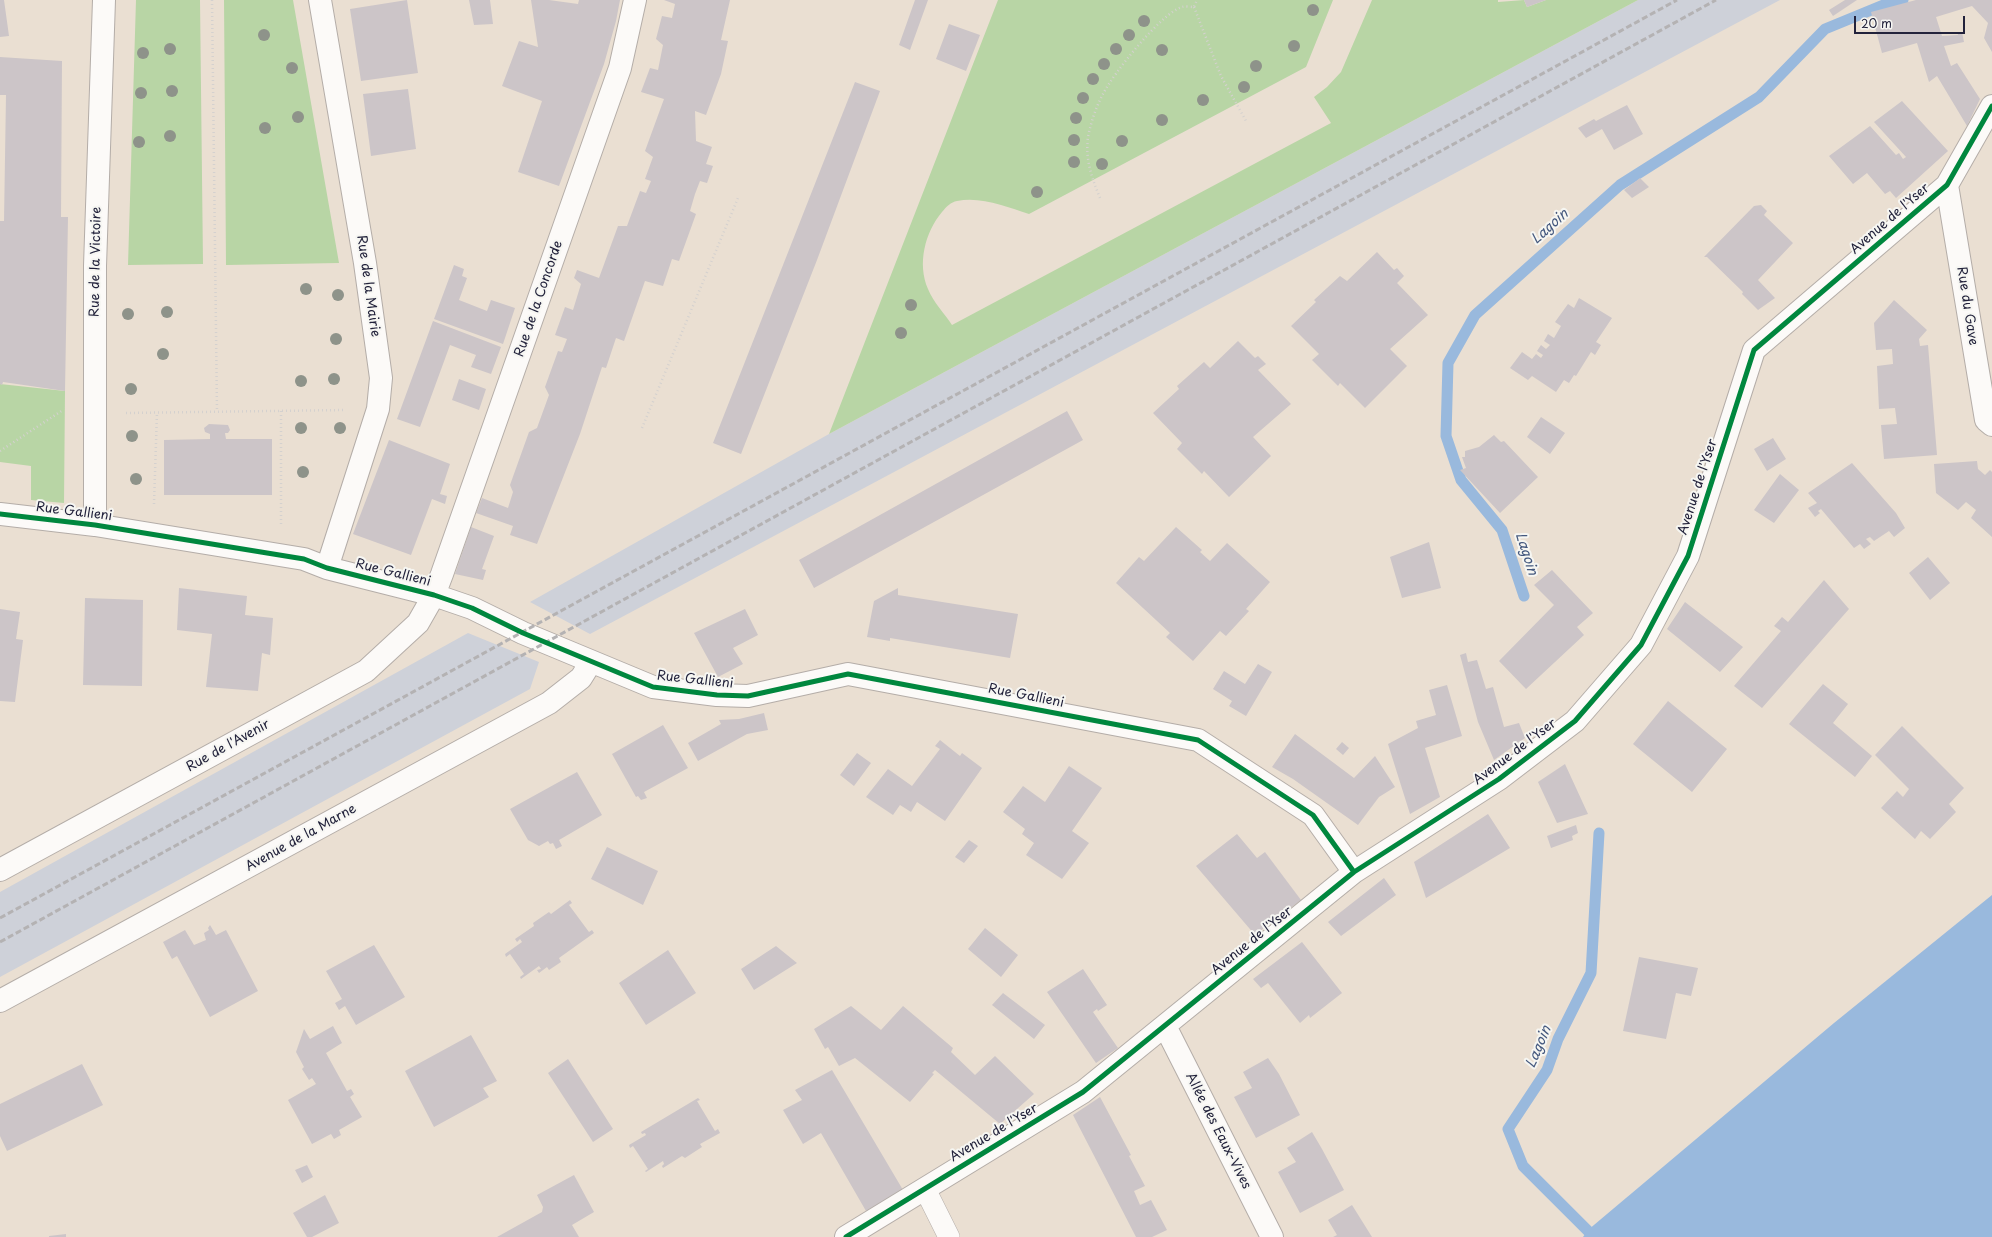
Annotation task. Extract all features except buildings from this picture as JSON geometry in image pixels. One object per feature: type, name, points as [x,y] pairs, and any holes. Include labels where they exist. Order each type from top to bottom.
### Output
[{"type":"street","name":"Rue de la Victoire","points":[[95,525],[95,266],[104,0]]},
{"type":"street","name":"Rue de la Mairie","points":[[320,0],[366,271],[381,378],[378,410],[327,568]]},
{"type":"street","name":"Rue de la Concorde","points":[[434,595],[620,68],[635,0]]},
{"type":"street","name":"Avenue de l'Yser","points":[[846,1237],[1083,1092],[1354,872],[1499,779],[1574,721],[1641,645],[1688,556],[1754,350],[1947,185],[1992,106]]},
{"type":"street","name":"Rue du Gave","points":[[1947,185],[1986,420],[1992,425]]},
{"type":"street","name":"Rue Gallieni","points":[[0,514],[95,525],[304,559],[327,568],[434,595],[472,608],[523,633],[653,687],[717,695],[748,696],[848,674],[1198,740],[1313,815],[1354,872]]},
{"type":"street","name":"Rue de l'Avenir","points":[[0,870],[366,670],[418,623],[434,595]]},
{"type":"street","name":"Avenue de la Marne","points":[[0,1001],[549,703],[581,678],[591,662]]},
{"type":"street","name":"Allée des Eaux-Vives","points":[[1165,1026],[1272,1237]]},
{"type":"lane","points":[[925,1189],[949,1237]]},
{"type":"path","points":[[212,0],[217,412]]},
{"type":"path","points":[[1197,0],[1194,7],[1221,76],[1246,121]]},
{"type":"path","points":[[1100,198],[1088,168],[1087,154],[1091,124],[1103,93],[1139,44],[1167,16],[1182,7],[1194,7]]},
{"type":"path","points":[[642,428],[738,198]]},
{"type":"path","points":[[0,451],[95,390]]},
{"type":"path","points":[[95,412],[378,410]]},
{"type":"path","points":[[281,411],[281,556]]},
{"type":"path","points":[[153,534],[157,412]]},
{"type":"shaded area","points":[[1638,0],[1780,0],[590,634],[530,602],[829,434]]},
{"type":"shaded area","points":[[468,633],[539,662],[530,689],[0,977],[0,892]]},
{"type":"green space","points":[[136,0],[200,0],[203,264],[128,265]]},
{"type":"green space","points":[[224,0],[293,0],[339,263],[226,265]]},
{"type":"green space","points":[[998,0],[1333,0],[1306,67],[1029,214],[1003,205],[985,201],[957,201],[949,205],[936,220],[931,229],[924,249],[923,269],[930,294],[952,325],[1331,123],[1314,97],[1327,87],[1341,72],[1372,0],[1498,0],[1498,2],[1524,0],[1527,7],[1546,0],[1638,0],[829,434]]},
{"type":"green space","points":[[0,384],[65,391],[64,503],[31,500],[31,466],[0,462]]},
{"type":"water","points":[[1992,895],[1992,1237],[1583,1237],[1588,1230],[1834,1023]]},
{"type":"waterway","name":"Lagoin","points":[[1524,596],[1502,530],[1461,480],[1446,436],[1448,363],[1475,315],[1620,185],[1759,97],[1825,29],[1886,4],[1903,0]]},
{"type":"waterway","name":"Lagoin","points":[[1594,1237],[1523,1166],[1508,1129],[1547,1070],[1558,1039],[1591,973],[1599,833]]},
{"type":"railway","points":[[0,918],[1677,0]]},
{"type":"railway","points":[[0,942],[1716,0]]},
{"type":"cycle path","points":[[846,1237],[1083,1092],[1354,872],[1499,779],[1575,721],[1641,645],[1688,556],[1754,350],[1947,185],[1992,106]]},
{"type":"cycle path","points":[[0,514],[95,525],[304,559],[327,568],[434,595],[472,608],[523,633],[653,687],[717,695],[748,696],[848,674],[1198,740],[1313,815],[1354,872]]}]
